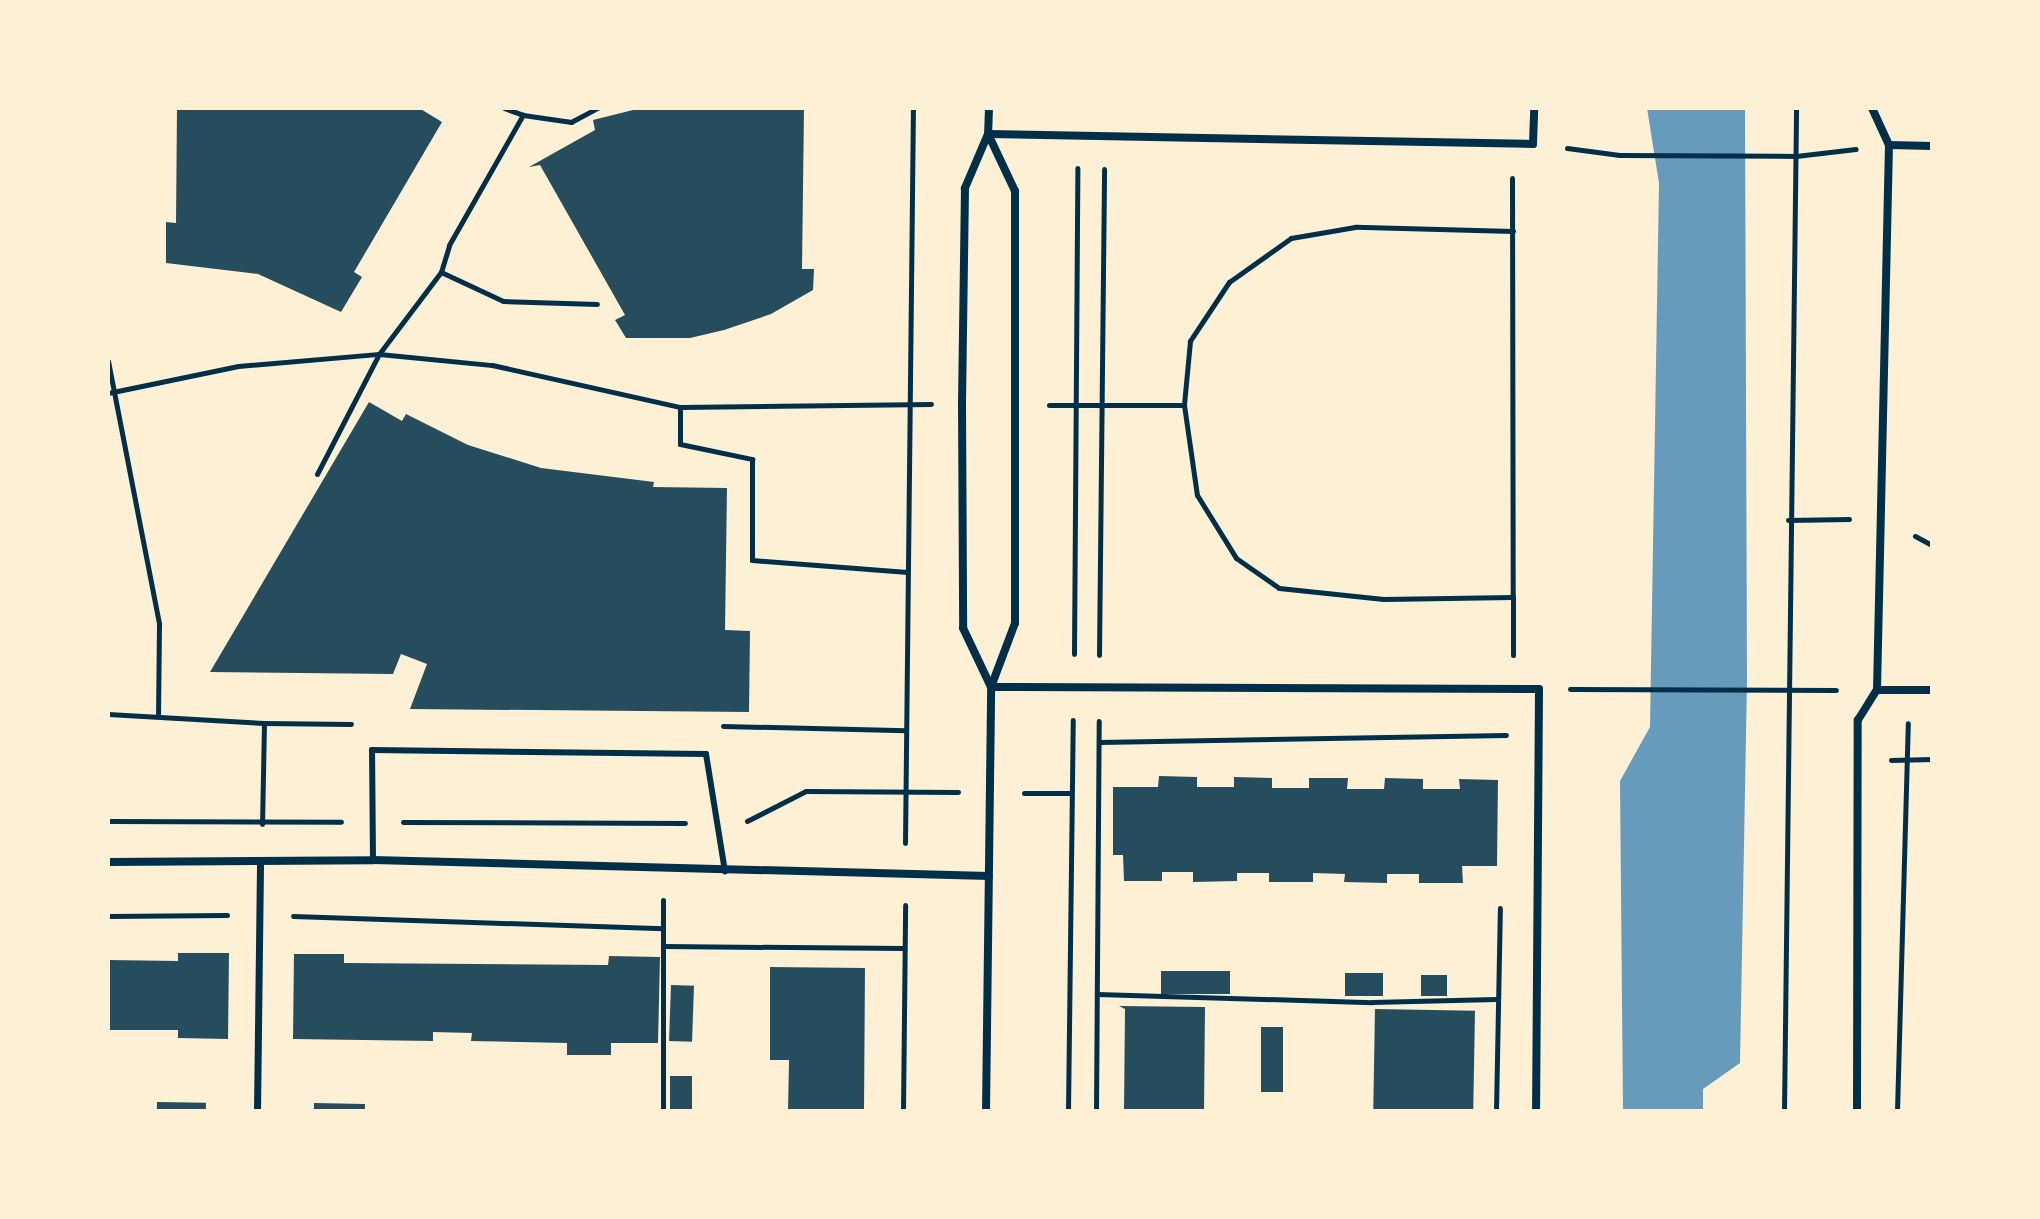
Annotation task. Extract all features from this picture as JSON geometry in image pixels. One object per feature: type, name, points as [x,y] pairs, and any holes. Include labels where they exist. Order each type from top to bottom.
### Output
[{"type":"street","points":[[989,108],[988,134],[965,188],[963,628],[991,687]]},
{"type":"street","points":[[988,134],[1533,144],[1534,108]]},
{"type":"street","points":[[1857,1111],[1858,720],[1877,690],[1889,145],[1872,108]]},
{"type":"street","points":[[986,1111],[991,687],[1015,623],[1015,191],[988,134]]},
{"type":"street","points":[[1889,145],[1932,146]]},
{"type":"street","points":[[991,687],[1539,689],[1536,1111]]},
{"type":"street","points":[[1877,690],[1932,690]]},
{"type":"street","points":[[108,862],[373,860],[989,876]]},
{"type":"street","points":[[257,1111],[260,861]]},
{"type":"lane","points":[[373,860],[372,750],[706,754],[721,824],[725,871]]},
{"type":"path","points":[[504,108],[523,115],[571,122],[597,108]]},
{"type":"path","points":[[903,1111],[913,108]]},
{"type":"path","points":[[1784,1111],[1788,520],[1796,108]]},
{"type":"path","points":[[317,474],[379,354],[441,272],[449,245],[523,115]]},
{"type":"path","points":[[1068,1111],[1077,136]]},
{"type":"path","points":[[1096,1111],[1104,137]]},
{"type":"path","points":[[1512,144],[1513,689]]},
{"type":"path","points":[[1533,144],[1620,155],[1753,152],[1796,156],[1889,145]]},
{"type":"path","points":[[1513,231],[1355,227],[1291,238],[1229,282],[1190,341],[1184,405],[1197,495],[1236,558],[1279,588],[1383,599],[1513,597]]},
{"type":"path","points":[[441,272],[503,301],[597,304]]},
{"type":"path","points":[[111,392],[238,366],[379,354],[492,365],[680,407],[680,444],[752,459],[752,560],[908,572]]},
{"type":"path","points":[[108,361],[111,392],[159,624],[158,714]]},
{"type":"path","points":[[1788,520],[1881,519]]},
{"type":"path","points":[[1539,689],[1877,690]]},
{"type":"path","points":[[108,714],[158,714],[264,723],[366,724],[372,750]]},
{"type":"path","points":[[260,861],[264,723]]},
{"type":"path","points":[[706,754],[714,725],[906,730]]},
{"type":"path","points":[[1099,742],[1510,734]]},
{"type":"path","points":[[1897,1111],[1906,760]]},
{"type":"path","points":[[108,821],[721,824],[749,821],[806,791],[1071,793]]},
{"type":"path","points":[[663,868],[663,1111]]},
{"type":"path","points":[[108,916],[259,915],[663,928]]},
{"type":"path","points":[[663,946],[904,948]]},
{"type":"path","points":[[1097,994],[1372,1002],[1537,999]]},
{"type":"water","points":[[1647,108],[1745,108],[1747,681],[1740,1063],[1703,1089],[1703,1111],[1623,1111],[1620,781],[1650,727],[1659,183]]},
{"type":"building","points":[[177,108],[419,108],[442,122],[354,272],[362,277],[341,312],[258,274],[166,263],[166,222],[176,223]]},
{"type":"building","points":[[641,108],[804,108],[802,269],[814,269],[813,290],[771,314],[724,330],[690,338],[626,338],[615,320],[625,315],[540,165],[529,167],[595,130],[593,120]]},
{"type":"building","points":[[369,402],[402,421],[406,414],[468,445],[541,468],[654,482],[653,487],[727,488],[725,630],[750,631],[749,712],[410,709],[427,664],[401,654],[393,674],[210,672]]},
{"type":"building","points":[[1159,776],[1197,777],[1197,787],[1234,787],[1234,777],[1272,778],[1272,788],[1309,788],[1309,778],[1348,778],[1347,789],[1384,789],[1385,778],[1423,779],[1423,789],[1460,789],[1459,779],[1498,780],[1497,866],[1462,866],[1463,883],[1419,883],[1419,874],[1387,874],[1387,883],[1344,882],[1345,874],[1313,873],[1313,882],[1269,882],[1269,873],[1237,873],[1237,881],[1193,882],[1193,872],[1162,872],[1162,881],[1124,881],[1123,855],[1113,855],[1113,787],[1158,787]]},
{"type":"building","points":[[178,953],[229,953],[228,1039],[178,1038],[178,1030],[108,1030],[108,960],[178,961]]},
{"type":"building","points":[[294,954],[344,954],[344,963],[608,965],[609,956],[660,957],[658,1043],[611,1043],[611,1055],[567,1055],[567,1043],[471,1041],[472,1033],[433,1032],[433,1041],[293,1039]]},
{"type":"building","points":[[770,967],[865,968],[864,1111],[788,1111],[789,1060],[770,1060]]},
{"type":"building","points":[[1161,971],[1230,971],[1230,994],[1161,994]]},
{"type":"building","points":[[1345,973],[1383,973],[1383,996],[1345,996]]},
{"type":"building","points":[[1421,975],[1447,975],[1447,996],[1421,996]]},
{"type":"building","points":[[671,985],[694,986],[692,1042],[669,1041]]},
{"type":"building","points":[[1119,1006],[1205,1007],[1204,1111],[1124,1111],[1125,1009]]},
{"type":"building","points":[[1375,1009],[1475,1011],[1473,1111],[1373,1111]]},
{"type":"building","points":[[1261,1027],[1283,1027],[1283,1092],[1261,1092]]},
{"type":"building","points":[[670,1076],[692,1076],[692,1111],[670,1111]]},
{"type":"building","points":[[157,1102],[206,1103],[206,1111],[157,1111]]},
{"type":"building","points":[[314,1103],[365,1104],[365,1111],[314,1111]]}]
